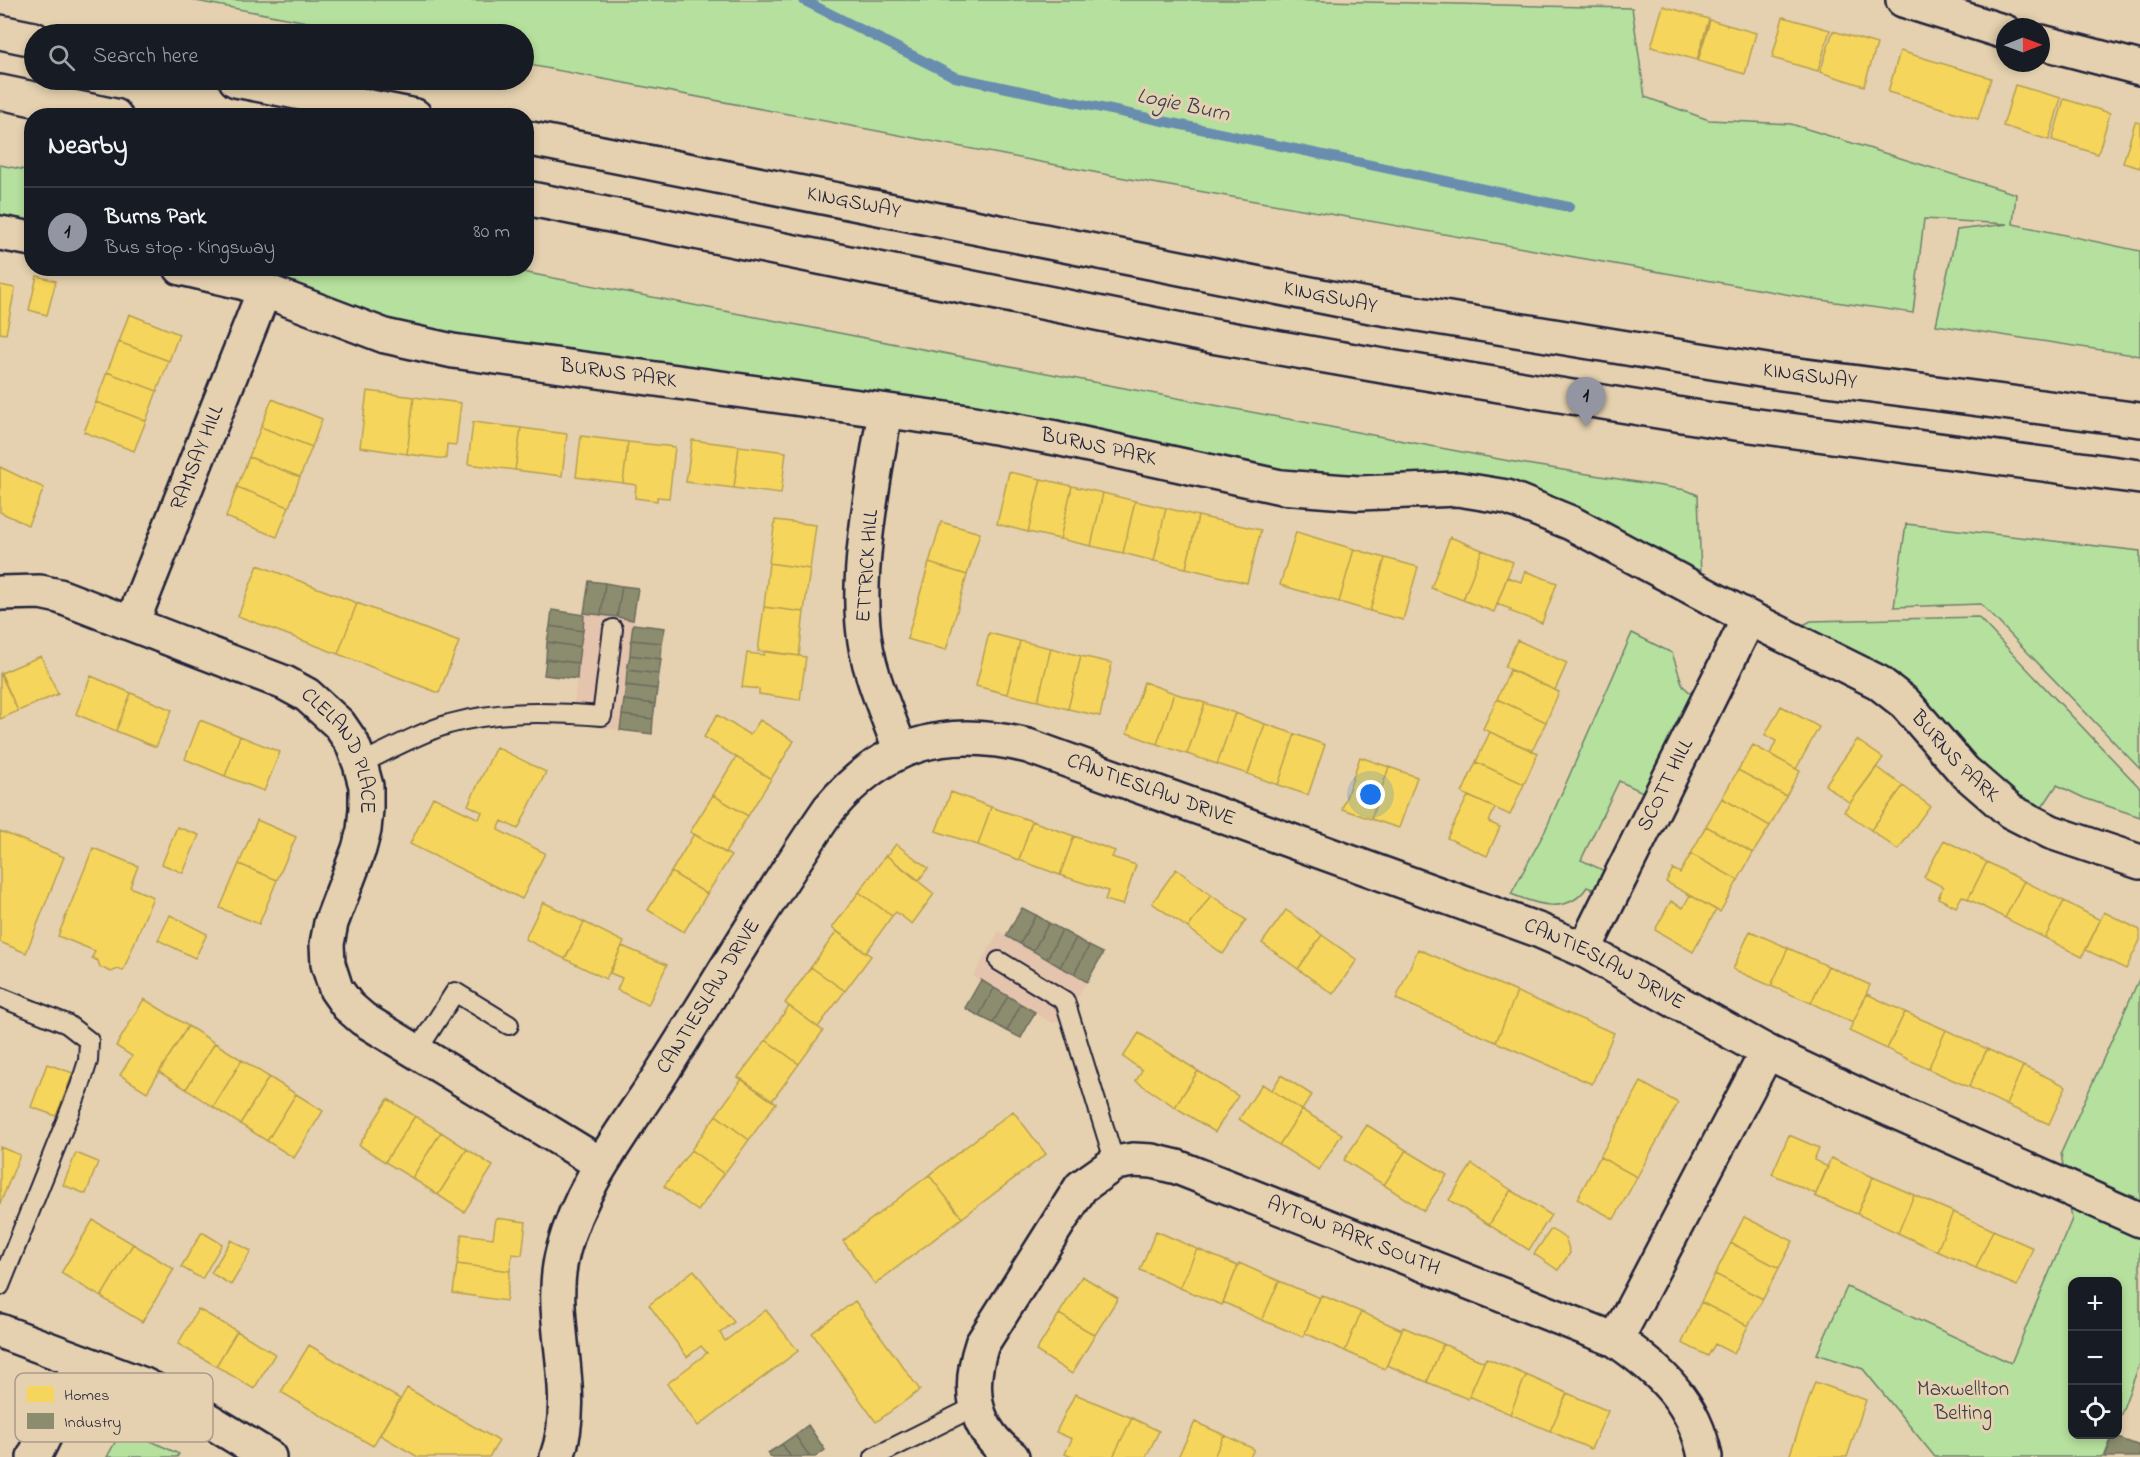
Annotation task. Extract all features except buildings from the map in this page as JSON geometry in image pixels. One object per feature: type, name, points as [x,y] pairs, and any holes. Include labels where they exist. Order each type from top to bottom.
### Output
[{"type":"main road","points":[[1903,0],[1996,29]]},
{"type":"main road","points":[[0,32],[24,37]]},
{"type":"main road","points":[[2050,44],[2140,68]]},
{"type":"main road","points":[[286,90],[375,108]]},
{"type":"main road","points":[[0,92],[77,108]]},
{"type":"main road","name":"KINGSWAY","points":[[534,140],[1231,280],[1398,311],[1767,371],[2140,420]]},
{"type":"main road","points":[[534,200],[1206,335],[1371,364],[1713,420],[2140,477]]},
{"type":"main road","points":[[0,232],[24,237]]},
{"type":"main road","name":"BURNS PARK","points":[[215,276],[245,283],[385,336],[453,351],[885,411],[1056,438],[1281,487],[1359,492],[1458,489],[1507,497],[1570,524],[1749,618],[1878,682],[1905,703],[1964,771],[2010,810],[2051,832],[2140,862]]},
{"type":"main road","name":"RAMSAY HILL","points":[[132,624],[264,291]]},
{"type":"main road","name":"ETTRICK HILL","points":[[885,411],[866,551],[862,625],[868,658],[901,752]]},
{"type":"main road","name":"CLELAND PLACE","points":[[0,593],[40,592],[59,596],[132,624],[285,684],[307,695],[339,724],[352,743],[366,786],[364,830],[331,923],[327,944],[328,964],[336,988],[348,1006],[363,1019],[601,1164]]},
{"type":"main road","name":"SCOTT HILL","points":[[1584,950],[1749,618]]},
{"type":"main road","name":"CANTIESLAW DRIVE","points":[[557,1457],[565,1420],[566,1384],[556,1299],[557,1277],[568,1232],[601,1164],[829,809],[863,773],[879,761],[901,752],[952,738],[1000,739],[1028,746],[1214,815],[1495,913],[1584,950],[1767,1052],[1871,1101],[2140,1220]]},
{"type":"main road","points":[[1616,1340],[1767,1052]]},
{"type":"main road","name":"AYTON PARK SOUTH","points":[[1115,1163],[1152,1161],[1177,1167],[1616,1340],[1647,1361],[1679,1395],[1699,1433],[1705,1457]]},
{"type":"main road","points":[[1012,1457],[1003,1450],[980,1421],[976,1406],[974,1367],[982,1344],[1081,1187],[1115,1163]]},
{"type":"main road","points":[[0,1331],[111,1373]]},
{"type":"main road","points":[[76,1373],[81,1362]]},
{"type":"main road","points":[[213,1423],[269,1457]]},
{"type":"main road","points":[[34,1457],[41,1442]]},
{"type":"lane","points":[[360,764],[447,725],[478,718],[511,713],[602,716],[613,629]]},
{"type":"lane","points":[[999,961],[1065,1001],[1115,1163]]},
{"type":"lane","points":[[417,1052],[455,992],[509,1025]]},
{"type":"lane","points":[[0,997],[67,1024],[89,1041],[88,1061],[80,1086],[0,1286]]},
{"type":"lane","points":[[874,1457],[976,1406]]},
{"type":"shaded area","points":[[589,581],[638,588],[634,624],[665,628],[652,734],[571,724],[577,680],[544,675],[552,610],[584,614]]},
{"type":"shaded area","points":[[1022,908],[1103,953],[1077,998],[1075,1007],[1077,1015],[1053,1023],[1035,1013],[1021,1038],[965,1008],[980,981],[973,976],[999,931],[1007,936]]},
{"type":"green space","points":[[191,0],[1281,0],[1632,8],[1645,97],[1709,120],[1791,124],[2016,194],[2013,224],[2140,251],[2140,356],[1936,325],[1957,230],[2008,224],[1924,219],[1913,313],[1814,299],[1130,179],[534,66],[534,24],[317,24]]},
{"type":"green space","points":[[0,165],[24,170],[24,222],[0,217]]},
{"type":"green space","points":[[534,274],[1520,463],[1686,490],[1698,495],[1701,576],[1511,481],[1484,475],[1357,478],[1305,475],[455,337],[402,326],[268,276]]},
{"type":"green space","points":[[1906,524],[2140,551],[2140,769],[1981,604],[1894,607]]},
{"type":"green space","points":[[1978,617],[2140,788],[2140,817],[2084,798],[2057,785],[2041,809],[2017,799],[1870,660],[1801,626],[1811,621]]},
{"type":"green space","points":[[1632,633],[1672,653],[1683,686],[1695,697],[1647,794],[1619,781],[1581,860],[1609,873],[1599,892],[1587,887],[1571,902],[1561,905],[1541,904],[1511,894],[1545,831]]},
{"type":"green space","name":"Maxwellton Belting","points":[[2140,977],[2140,1363],[2122,1411],[2122,1277],[2068,1277],[2068,1439],[2111,1439],[2104,1457],[1935,1457],[1863,1369],[1817,1354],[1847,1287],[2011,1363],[2072,1219],[2061,1153]]},
{"type":"green space","points":[[115,1442],[153,1442],[179,1454],[177,1457],[107,1457]]},
{"type":"waterway","name":"Logie Burn","points":[[803,0],[955,77],[1569,207]]},
{"type":"place","name":"Burns Park","points":[[1586,427]]}]
